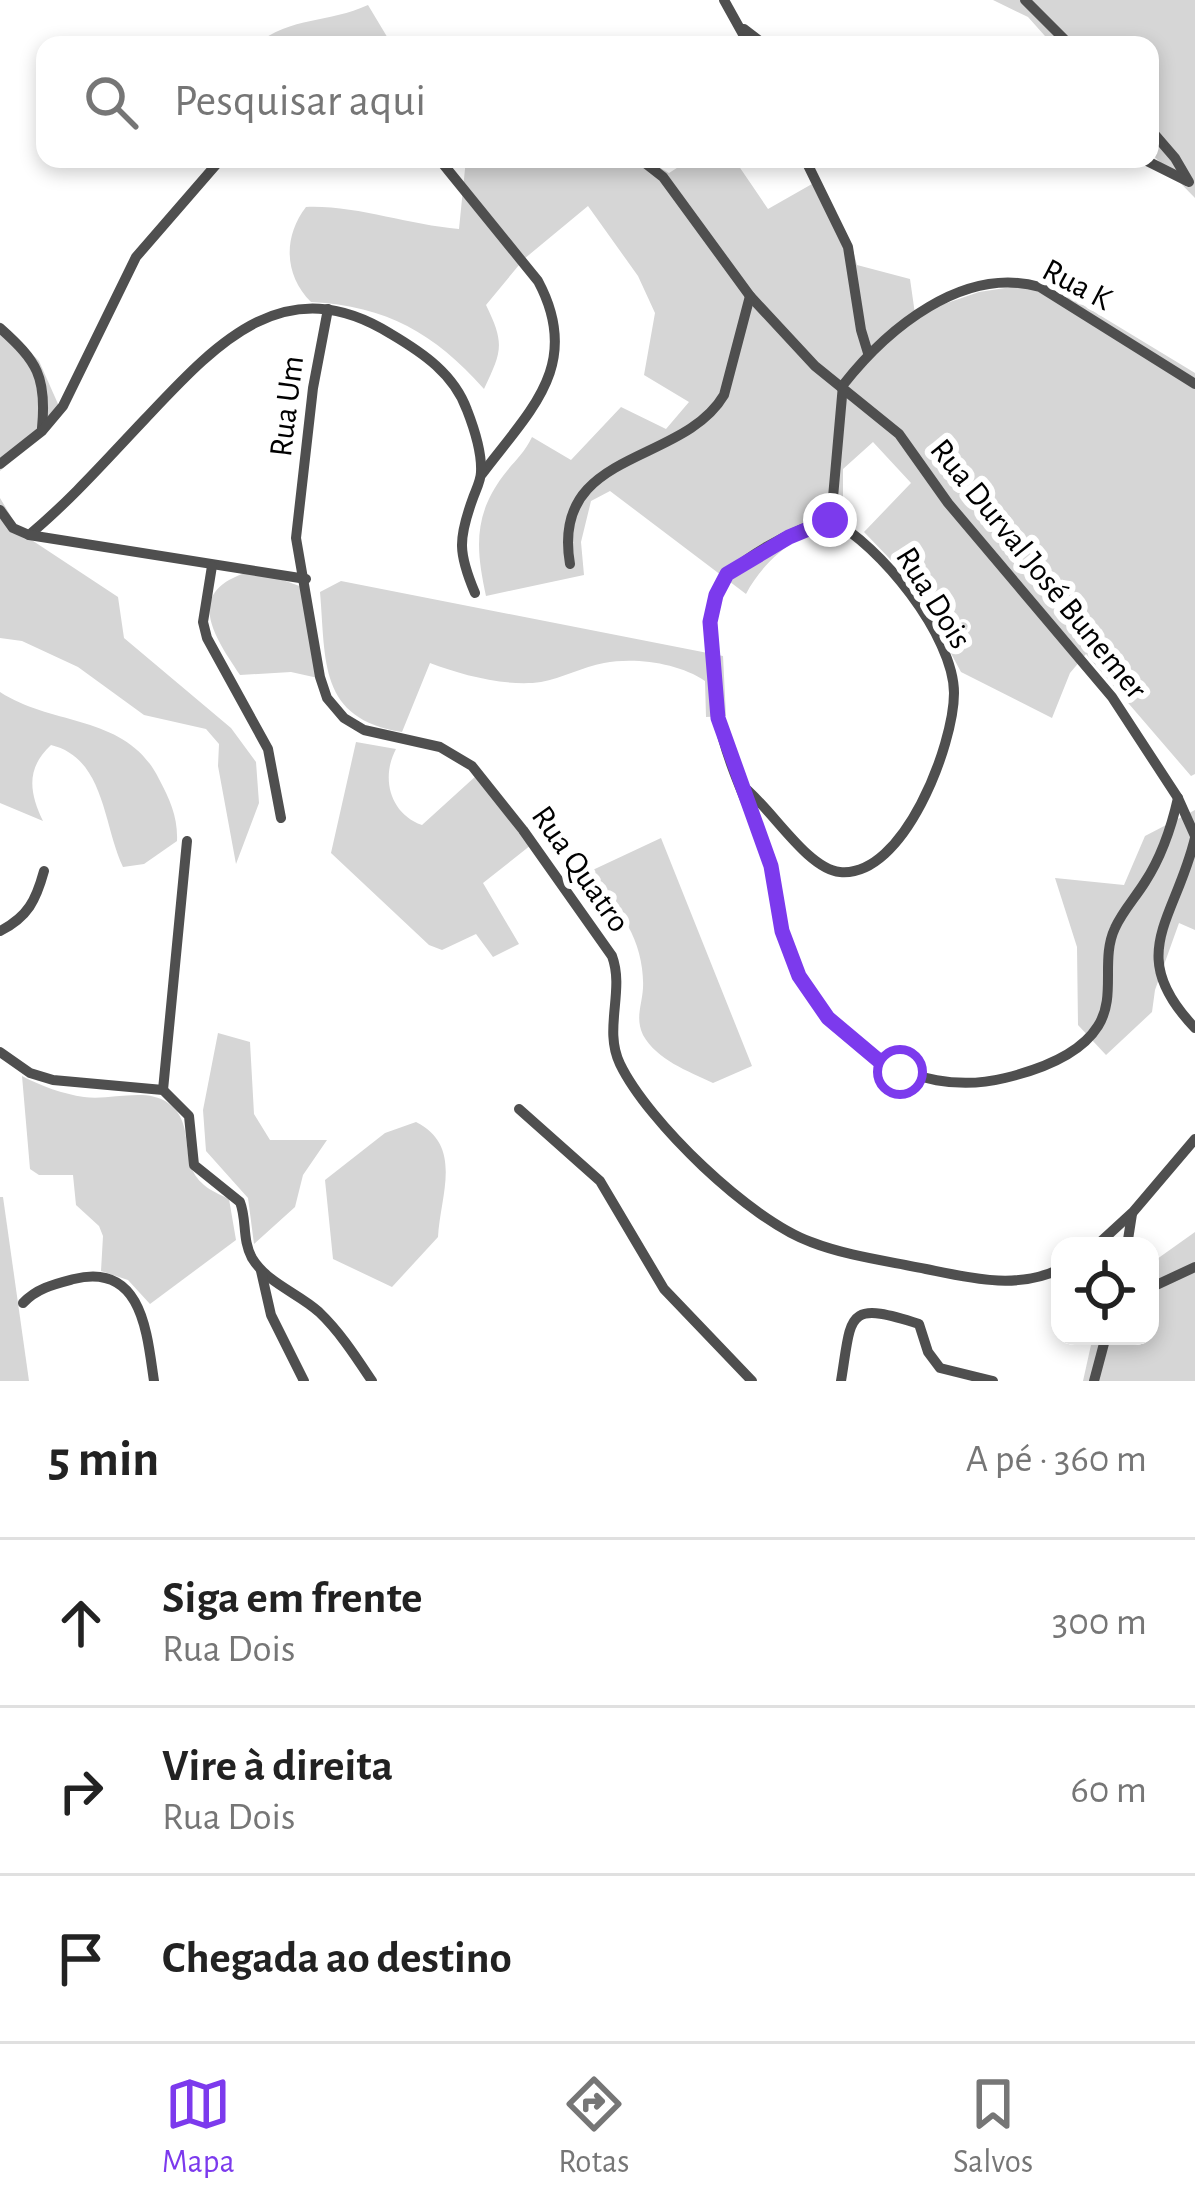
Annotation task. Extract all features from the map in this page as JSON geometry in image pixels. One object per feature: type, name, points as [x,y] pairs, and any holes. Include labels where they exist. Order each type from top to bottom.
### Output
[{"type":"street","points":[[724,0],[744,36]]},
{"type":"street","points":[[1025,0],[1061,36]]},
{"type":"street","points":[[736,23],[753,36]]},
{"type":"street","points":[[1159,139],[1192,184]]},
{"type":"street","points":[[1159,167],[1192,184]]},
{"type":"street","points":[[0,464],[42,431],[68,399],[136,257],[213,168]]},
{"type":"street","points":[[446,168],[538,281],[550,303],[555,330],[555,365],[545,389],[482,474],[460,532],[464,567],[475,593]]},
{"type":"street","name":"Rua Durval José Bunemer","points":[[652,168],[663,177],[750,296],[815,366],[899,434],[948,503],[1112,697],[1178,798]]},
{"type":"street","points":[[809,168],[848,248],[868,353]]},
{"type":"street","name":"Rua K","points":[[843,385],[868,353],[936,303],[984,284],[1022,282],[1040,287],[1195,384]]},
{"type":"street","points":[[570,564],[569,533],[577,501],[585,490],[716,408],[750,296]]},
{"type":"street","points":[[29,536],[64,506],[212,350],[269,315],[298,308],[328,309],[377,325],[413,347],[446,376],[466,407],[482,474]]},
{"type":"street","name":"Rua Um","points":[[299,510],[328,309]]},
{"type":"street","points":[[0,328],[25,351],[40,374],[42,431]]},
{"type":"street","points":[[830,520],[843,385]]},
{"type":"street","name":"Rua Quatro","points":[[299,510],[296,538],[327,698],[344,718],[364,730],[451,751],[487,781],[612,956],[617,978],[613,1027],[620,1065],[709,1173],[788,1232],[835,1250],[983,1281],[1024,1280],[1051,1272]]},
{"type":"street","points":[[4,516],[29,536],[306,579]]},
{"type":"street","name":"Rua Dois","points":[[739,783],[756,795],[816,861],[837,872],[854,871],[883,858],[901,837],[943,752],[954,691],[944,654],[884,562],[860,537],[830,520],[819,521],[727,574],[710,622],[718,718],[739,783],[771,866],[790,956],[814,1000],[878,1060],[900,1072],[956,1083],[990,1082],[1057,1060],[1085,1042],[1097,1027],[1109,1000],[1110,941],[1162,854],[1178,798]]},
{"type":"street","points":[[212,566],[203,622],[207,638],[268,749],[281,818]]},
{"type":"street","points":[[1178,798],[1195,837],[1186,877],[1156,953],[1168,998],[1195,1028]]},
{"type":"street","points":[[163,1090],[187,841]]},
{"type":"street","points":[[0,931],[28,911],[44,871]]},
{"type":"street","points":[[0,1052],[53,1080],[163,1090],[189,1116],[194,1165],[239,1202],[245,1243],[262,1271],[271,1315],[304,1381]]},
{"type":"street","points":[[518,1109],[600,1181],[664,1288],[752,1381]]},
{"type":"street","points":[[1106,1237],[1195,1139]]},
{"type":"street","points":[[1129,1237],[1133,1212]]},
{"type":"street","points":[[1159,1284],[1195,1267]]},
{"type":"street","points":[[262,1271],[317,1310],[372,1381]]},
{"type":"street","points":[[23,1303],[42,1289],[84,1277],[103,1278],[120,1286],[142,1313],[154,1381]]},
{"type":"street","points":[[841,1381],[848,1330],[853,1319],[871,1311],[919,1324],[928,1352],[947,1372],[993,1381]]},
{"type":"street","points":[[1094,1381],[1104,1345]]},
{"type":"shaded area","points":[[993,0],[1195,0],[1195,198],[1159,161],[1159,36],[1045,36],[1028,17]]},
{"type":"shaded area","points":[[368,5],[387,36],[269,36],[297,24]]},
{"type":"shaded area","points":[[465,168],[660,168],[669,173],[677,168],[740,168],[768,209],[819,180],[857,265],[910,279],[915,314],[979,292],[1045,282],[1195,373],[1195,774],[1191,776],[1086,654],[1070,673],[1052,718],[961,672],[913,583],[864,532],[911,483],[873,442],[843,469],[843,520],[787,546],[746,594],[610,491],[591,501],[581,542],[584,575],[486,596],[479,548],[486,505],[532,437],[571,460],[621,407],[666,429],[689,402],[644,375],[655,313],[638,276],[588,206],[524,259],[486,305],[499,347],[484,389],[447,352],[407,326],[363,309],[311,302],[291,268],[290,243],[306,207],[459,229]]},
{"type":"shaded area","points":[[0,322],[39,361],[62,413],[0,471]]},
{"type":"shaded area","points":[[0,498],[21,533],[118,597],[124,638],[231,728],[256,762],[259,803],[236,864],[218,766],[219,744],[206,729],[144,715],[78,667],[22,641],[0,638]]},
{"type":"shaded area","points":[[255,570],[305,588],[318,678],[291,672],[240,675],[220,643],[210,614],[211,600],[232,578]]},
{"type":"shaded area","points":[[341,581],[723,656],[726,716],[706,717],[705,681],[656,663],[604,663],[549,680],[514,683],[430,663],[402,732],[375,725],[341,700],[326,663],[320,592]]},
{"type":"shaded area","points":[[0,692],[128,743],[145,758],[163,787],[175,816],[177,841],[144,864],[123,867],[92,778],[69,752],[51,745],[37,762],[32,781],[43,821],[0,803]]},
{"type":"shaded area","points":[[356,742],[396,749],[389,771],[391,793],[402,812],[422,825],[477,775],[531,845],[483,883],[519,944],[493,957],[476,934],[442,950],[429,945],[331,853]]},
{"type":"shaded area","points":[[1195,810],[1195,930],[1179,923],[1152,1012],[1106,1055],[1078,1025],[1077,947],[1055,878],[1124,885],[1145,836]]},
{"type":"shaded area","points":[[661,838],[752,1066],[713,1083],[665,1058],[643,1035],[639,1017],[643,973],[636,942],[621,915],[586,886],[582,875]]},
{"type":"shaded area","points":[[218,1033],[250,1042],[254,1114],[270,1140],[327,1140],[303,1175],[295,1207],[254,1244],[248,1198],[206,1151],[203,1110]]},
{"type":"shaded area","points":[[22,1076],[76,1096],[149,1096],[168,1103],[182,1121],[196,1176],[229,1199],[236,1240],[150,1304],[128,1280],[101,1271],[103,1236],[76,1205],[73,1175],[39,1175],[30,1169]]},
{"type":"shaded area","points":[[416,1122],[440,1144],[445,1189],[438,1237],[392,1287],[333,1259],[325,1180],[385,1133]]},
{"type":"shaded area","points":[[3,1197],[29,1381],[0,1381]]},
{"type":"shaded area","points":[[1195,1232],[1195,1381],[1083,1381],[1091,1345],[1159,1345],[1159,1258]]},
{"type":"route","points":[[830,520],[819,521],[727,574],[710,622],[718,718],[771,866],[782,931],[799,976],[828,1018],[855,1043],[900,1072]]}]
